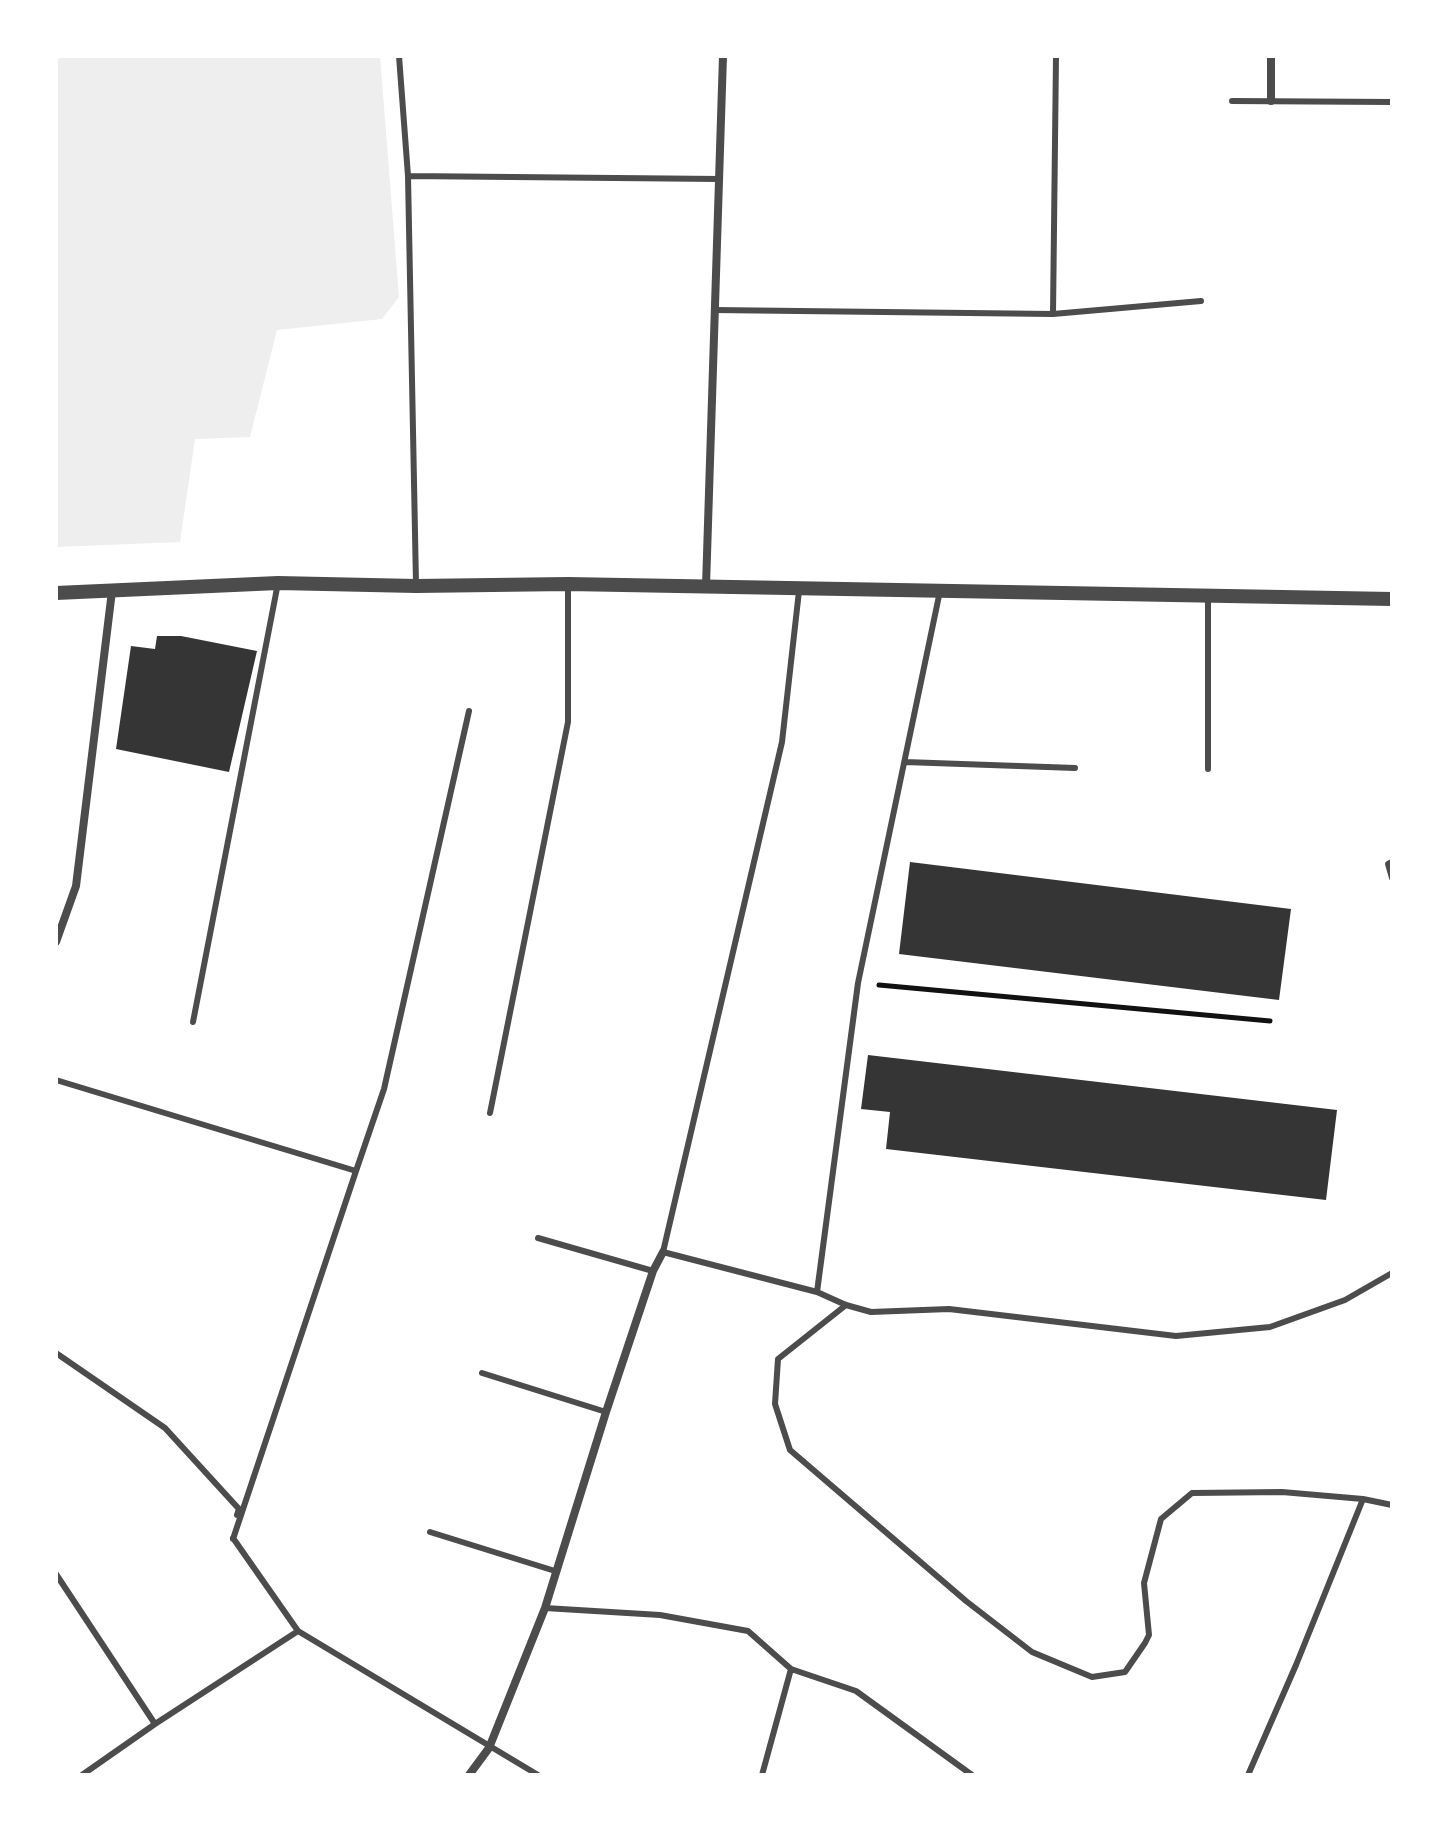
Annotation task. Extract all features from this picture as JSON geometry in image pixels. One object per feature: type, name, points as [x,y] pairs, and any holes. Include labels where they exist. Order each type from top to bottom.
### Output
[{"type":"street","points":[[706,586],[723,56]]},
{"type":"street","points":[[1271,56],[1271,101]]},
{"type":"street","points":[[56,593],[278,583],[416,586],[568,584],[1392,599]]},
{"type":"street","points":[[56,942],[76,886],[112,591]]},
{"type":"street","points":[[469,1775],[489,1748],[545,1608],[606,1412],[653,1271],[663,1252]]},
{"type":"lane","points":[[399,56],[408,176],[416,586]]},
{"type":"lane","points":[[1053,314],[1056,56]]},
{"type":"lane","points":[[1232,101],[1392,102]]},
{"type":"lane","points":[[408,176],[719,179]]},
{"type":"lane","points":[[714,310],[1053,314],[1201,301]]},
{"type":"lane","points":[[193,1022],[278,583]]},
{"type":"lane","points":[[490,1113],[568,722],[568,584]]},
{"type":"lane","points":[[800,588],[782,742],[663,1252],[817,1292],[871,1312],[949,1309],[1176,1336],[1270,1327],[1345,1300],[1392,1273]]},
{"type":"lane","points":[[817,1292],[858,983],[940,591]]},
{"type":"lane","points":[[1208,595],[1208,769]]},
{"type":"lane","points":[[233,1539],[384,1089],[469,711]]},
{"type":"lane","points":[[905,762],[1075,768]]},
{"type":"lane","points":[[1392,862],[1388,864],[1392,878]]},
{"type":"lane","points":[[56,1080],[356,1171]]},
{"type":"lane","points":[[538,1238],[653,1271]]},
{"type":"lane","points":[[846,1305],[778,1359],[775,1404],[790,1450],[966,1601],[1032,1652],[1092,1677],[1125,1672],[1145,1643],[1149,1635],[1144,1583],[1161,1519],[1192,1493],[1282,1492],[1363,1499],[1392,1505]]},
{"type":"lane","points":[[56,1353],[165,1428],[239,1509],[233,1539],[298,1631],[538,1775]]},
{"type":"lane","points":[[482,1373],[606,1412]]},
{"type":"lane","points":[[1248,1775],[1363,1499]]},
{"type":"lane","points":[[430,1532],[555,1571]]},
{"type":"lane","points":[[56,1574],[155,1724]]},
{"type":"lane","points":[[545,1608],[660,1615],[748,1631],[791,1669],[856,1691],[972,1775]]},
{"type":"lane","points":[[82,1775],[298,1631]]},
{"type":"lane","points":[[762,1775],[791,1669]]},
{"type":"path","points":[[858,983],[1270,1021]]},
{"type":"shaded area","points":[[56,56],[380,56],[399,297],[382,319],[277,330],[250,437],[195,439],[180,542],[56,547]]},
{"type":"building","points":[[157,636],[181,636],[257,651],[229,772],[116,749],[131,646],[155,649]]},
{"type":"building","points":[[910,862],[1291,909],[1279,1000],[899,954]]},
{"type":"building","points":[[868,1055],[1337,1110],[1326,1200],[886,1149],[890,1112],[861,1109]]}]
